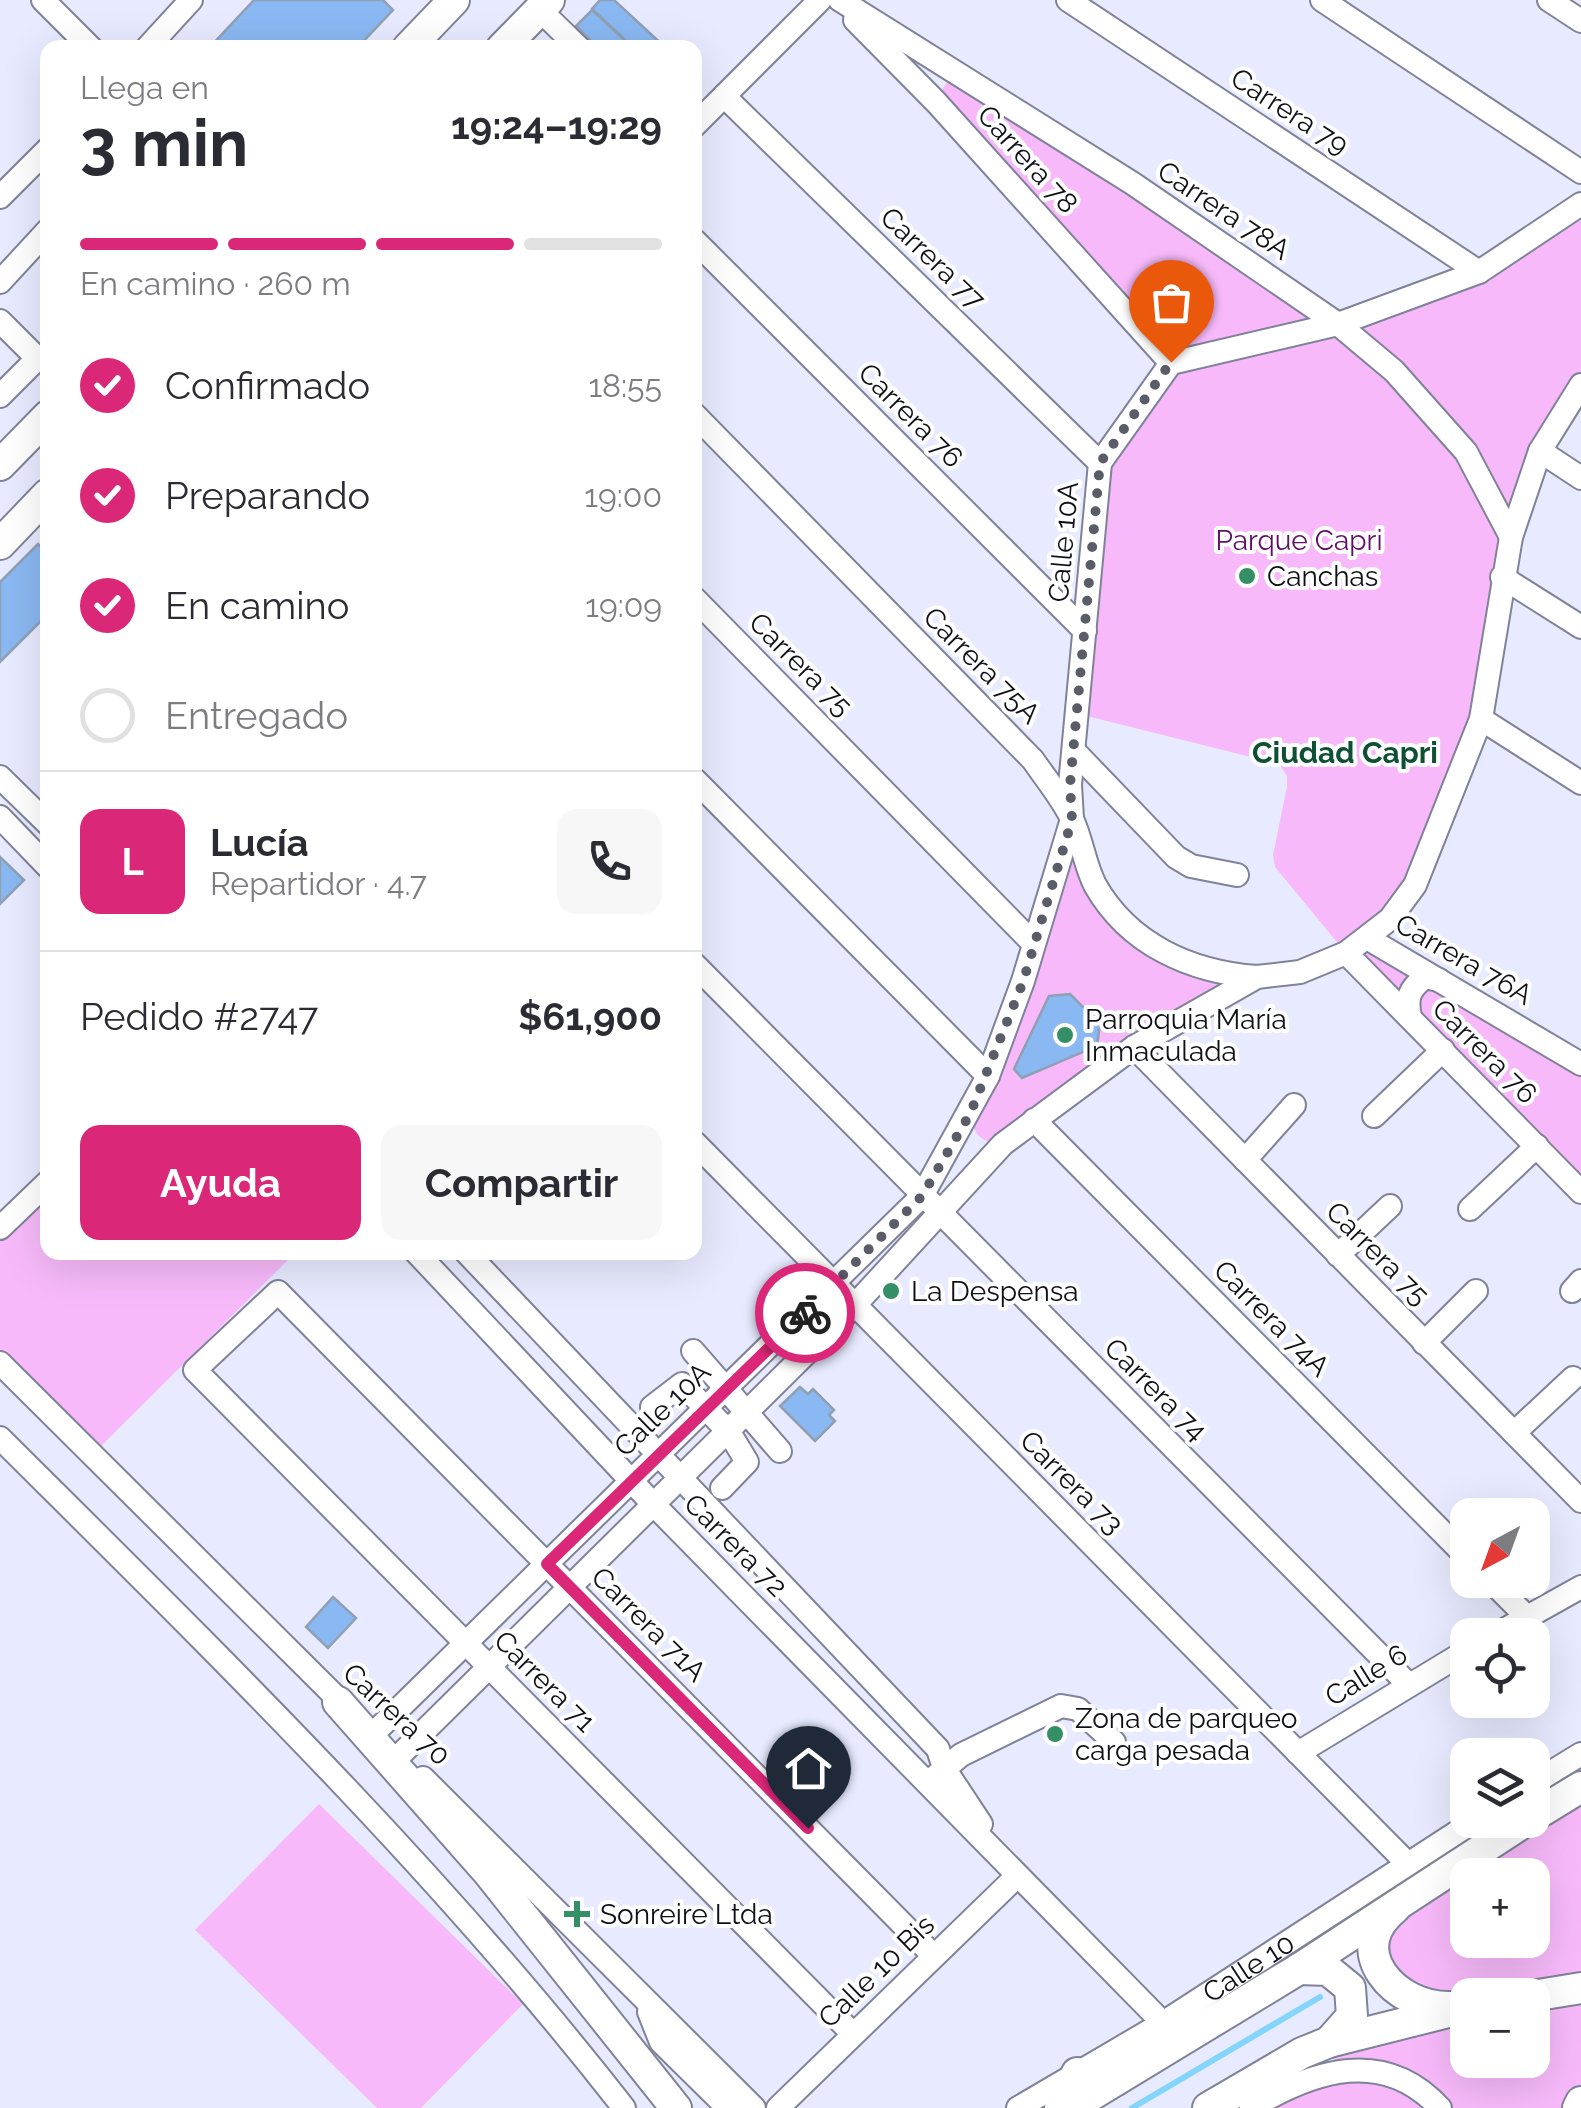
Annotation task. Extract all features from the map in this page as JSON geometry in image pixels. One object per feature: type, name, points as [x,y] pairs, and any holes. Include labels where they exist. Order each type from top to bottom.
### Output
[{"type":"main road","points":[[416,40],[454,0]]},
{"type":"main road","points":[[510,40],[545,5]]},
{"type":"main road","points":[[0,464],[40,424]]},
{"type":"main road","points":[[0,544],[40,502]]},
{"type":"main road","points":[[338,1702],[522,1913],[676,2108]]},
{"type":"main road","name":"Calle 10","points":[[1550,1806],[1581,1787]]},
{"type":"main road","name":"Calle 10","points":[[1070,2108],[1299,1969],[1414,1875],[1489,1838]]},
{"type":"main road","points":[[1414,1875],[1379,1929],[1378,1968],[1403,1998],[1450,2007]]},
{"type":"main road","points":[[1208,2108],[1274,2082],[1329,2042],[1352,2016],[1350,1988],[1328,1970],[1299,1969]]},
{"type":"main road","points":[[1550,1993],[1581,1988]]},
{"type":"main road","points":[[1329,2042],[1450,2012]]},
{"type":"main road","points":[[1060,2108],[1077,2073],[1116,2080]]},
{"type":"street","points":[[43,0],[83,40]]},
{"type":"street","points":[[154,40],[191,0]]},
{"type":"street","points":[[702,117],[820,0]]},
{"type":"street","name":"Carrera 78A","points":[[837,0],[1132,182],[1338,324],[1394,371],[1466,452],[1511,537]]},
{"type":"street","name":"Carrera 78","points":[[837,0],[936,102],[1171,362]]},
{"type":"street","name":"Carrera 79","points":[[1068,0],[1479,272]]},
{"type":"street","points":[[1322,0],[1581,172]]},
{"type":"street","points":[[1549,0],[1581,21]]},
{"type":"street","points":[[545,5],[573,40]]},
{"type":"street","name":"Carrera 77","points":[[724,96],[1100,463]]},
{"type":"street","points":[[0,196],[40,160]]},
{"type":"street","points":[[1171,362],[1338,324],[1479,272],[1581,204]]},
{"type":"street","points":[[0,282],[40,239]]},
{"type":"street","name":"Carrera 76","points":[[702,248],[1085,631]]},
{"type":"street","points":[[0,321],[33,354],[34,362],[0,396]]},
{"type":"street","name":"Calle 10A","points":[[400,1755],[855,1306],[931,1204],[988,1076],[1072,820],[1074,752],[1100,463],[1171,362]]},
{"type":"street","name":"Calle 10A","points":[[376,1730],[834,1284],[1003,1144],[1134,1046],[1257,978],[1300,972],[1346,953],[1390,919],[1414,885],[1481,719],[1511,537],[1540,451],[1581,385]]},
{"type":"street","name":"Carrera 75A","points":[[702,422],[1034,760],[1072,820],[1096,887],[1138,936],[1194,966],[1257,978]]},
{"type":"street","points":[[1540,451],[1581,478]]},
{"type":"street","points":[[1502,578],[1581,627]]},
{"type":"street","name":"Carrera 75","points":[[702,606],[1032,942]]},
{"type":"street","points":[[1481,719],[1581,782]]},
{"type":"street","points":[[1074,752],[1183,862],[1237,875]]},
{"type":"street","points":[[0,777],[40,816]]},
{"type":"street","points":[[702,787],[988,1076]]},
{"type":"street","points":[[0,817],[40,859]]},
{"type":"street","name":"Carrera 76A","points":[[1367,938],[1581,1064]]},
{"type":"street","name":"Carrera 76","points":[[1346,953],[1581,1192]]},
{"type":"street","name":"Carrera 74","points":[[702,972],[1407,1683]]},
{"type":"street","points":[[1410,1017],[1407,1002],[1412,987],[1425,977],[1439,980]]},
{"type":"street","name":"Carrera 75","points":[[1134,1046],[1581,1501]]},
{"type":"street","points":[[1374,1116],[1443,1050]]},
{"type":"street","points":[[1245,1160],[1294,1105]]},
{"type":"street","points":[[970,1114],[973,1128],[982,1139],[1003,1144]]},
{"type":"street","name":"Carrera 74A","points":[[1034,1120],[1450,1540]]},
{"type":"street","points":[[1470,1209],[1537,1146]]},
{"type":"street","name":"Carrera 73","points":[[702,1151],[1414,1875]]},
{"type":"street","points":[[1,1225],[40,1189]]},
{"type":"street","points":[[1338,1255],[1390,1206]]},
{"type":"street","name":"Carrera 72","points":[[424,1260],[654,1505],[936,1776],[1016,1877],[1164,2023]]},
{"type":"street","name":"Carrera 72","points":[[473,1260],[656,1457],[938,1750],[936,1776]]},
{"type":"street","points":[[1424,1343],[1476,1291]]},
{"type":"street","name":"Carrera 71A","points":[[195,1370],[278,1292],[934,1956]]},
{"type":"street","points":[[693,1352],[780,1450]]},
{"type":"street","name":"Carrera 70","points":[[0,1363],[338,1702],[376,1730],[754,2108]]},
{"type":"street","name":"Carrera 71","points":[[195,1370],[853,2034]]},
{"type":"street","points":[[1514,1433],[1572,1378]]},
{"type":"street","points":[[652,1407],[679,1383],[729,1432],[747,1462],[722,1488]]},
{"type":"street","points":[[0,1438],[373,1817],[512,1968],[624,2108]]},
{"type":"street","points":[[1508,1598],[1527,1617],[1581,1587]]},
{"type":"street","name":"Calle 6","points":[[1298,1753],[1450,1660]]},
{"type":"street","points":[[936,1776],[961,1755],[1061,1706],[1078,1709],[1114,1742]]},
{"type":"street","points":[[1550,1773],[1581,1754]]},
{"type":"street","name":"Calle 10","points":[[1018,2108],[1414,1875],[1456,1838]]},
{"type":"street","name":"Calle 10 Bis","points":[[778,2108],[1016,1877]]},
{"type":"street","points":[[646,2004],[661,2042],[728,2108]]},
{"type":"street","points":[[1251,2108],[1274,2082],[1368,2068],[1401,2077],[1440,2108]]},
{"type":"green space","name":"Parque Capri","points":[[948,81],[1338,324],[1479,272],[1581,204],[1581,385],[1540,451],[1481,719],[1429,850],[1368,938],[1581,1064],[1581,1192],[1346,953],[1275,867],[1273,855],[1287,787],[1287,776],[1279,764],[1079,714],[1100,463],[1171,362],[939,94]]},
{"type":"green space","points":[[1072,819],[1082,858],[1138,935],[1257,977],[996,1144],[980,1136],[971,1122]],"holes":[[[1100,1024],[1097,1046],[1022,1078],[1014,1069]]]},
{"type":"green space","points":[[40,1189],[40,1260],[288,1260],[92,1455],[0,1363],[0,1228]]},
{"type":"green space","points":[[1581,1787],[1581,2108],[1251,2108],[1337,2070],[1329,2042],[1450,2011],[1450,2078],[1550,2078],[1550,1978],[1450,1978],[1450,2006],[1403,1998],[1379,1929],[1450,1879],[1450,1958],[1550,1958],[1550,1858],[1480,1858],[1508,1838],[1550,1838],[1550,1809]]},
{"type":"green space","points":[[319,1804],[523,2004],[421,2108],[377,2108],[195,1930]]},
{"type":"building","points":[[254,0],[383,0],[393,10],[365,40],[216,40]]},
{"type":"building","points":[[600,0],[614,0],[657,40],[625,40],[592,9]]},
{"type":"building","points":[[592,10],[624,40],[590,40],[576,26]]},
{"type":"building","points":[[40,546],[40,622],[0,662],[0,582]]},
{"type":"building","points":[[0,857],[24,880],[0,904]]},
{"type":"building","name":"Parroquia María Inmaculada","points":[[1070,994],[1100,1024],[1097,1046],[1022,1078],[1014,1069],[1049,996]]},
{"type":"building","points":[[800,1387],[808,1394],[813,1389],[834,1410],[829,1415],[835,1421],[815,1441],[780,1406]]},
{"type":"building","points":[[333,1597],[356,1618],[328,1648],[306,1627]]},
{"type":"waterway","points":[[1132,2108],[1320,1997]]},
{"type":"way so far","points":[[805,1313],[922,1196],[988,1076],[1023,982],[1072,820],[1070,785],[1100,463],[1171,362]]},
{"type":"place","name":"Canchas","points":[[1247,576]]},
{"type":"place","name":"Parroquia María Inmaculada","points":[[1065,1035]]},
{"type":"place","name":"La Despensa","points":[[891,1291]]},
{"type":"place","name":"Zona de parqueo carga pesada","points":[[1055,1734]]},
{"type":"place","name":"Sonreire Ltda","points":[[577,1914]]},
{"type":"district","name":"Ciudad Capri","points":[[1345,753]]},
{"type":"route","points":[[805,1313],[547,1564],[808,1828]]}]
